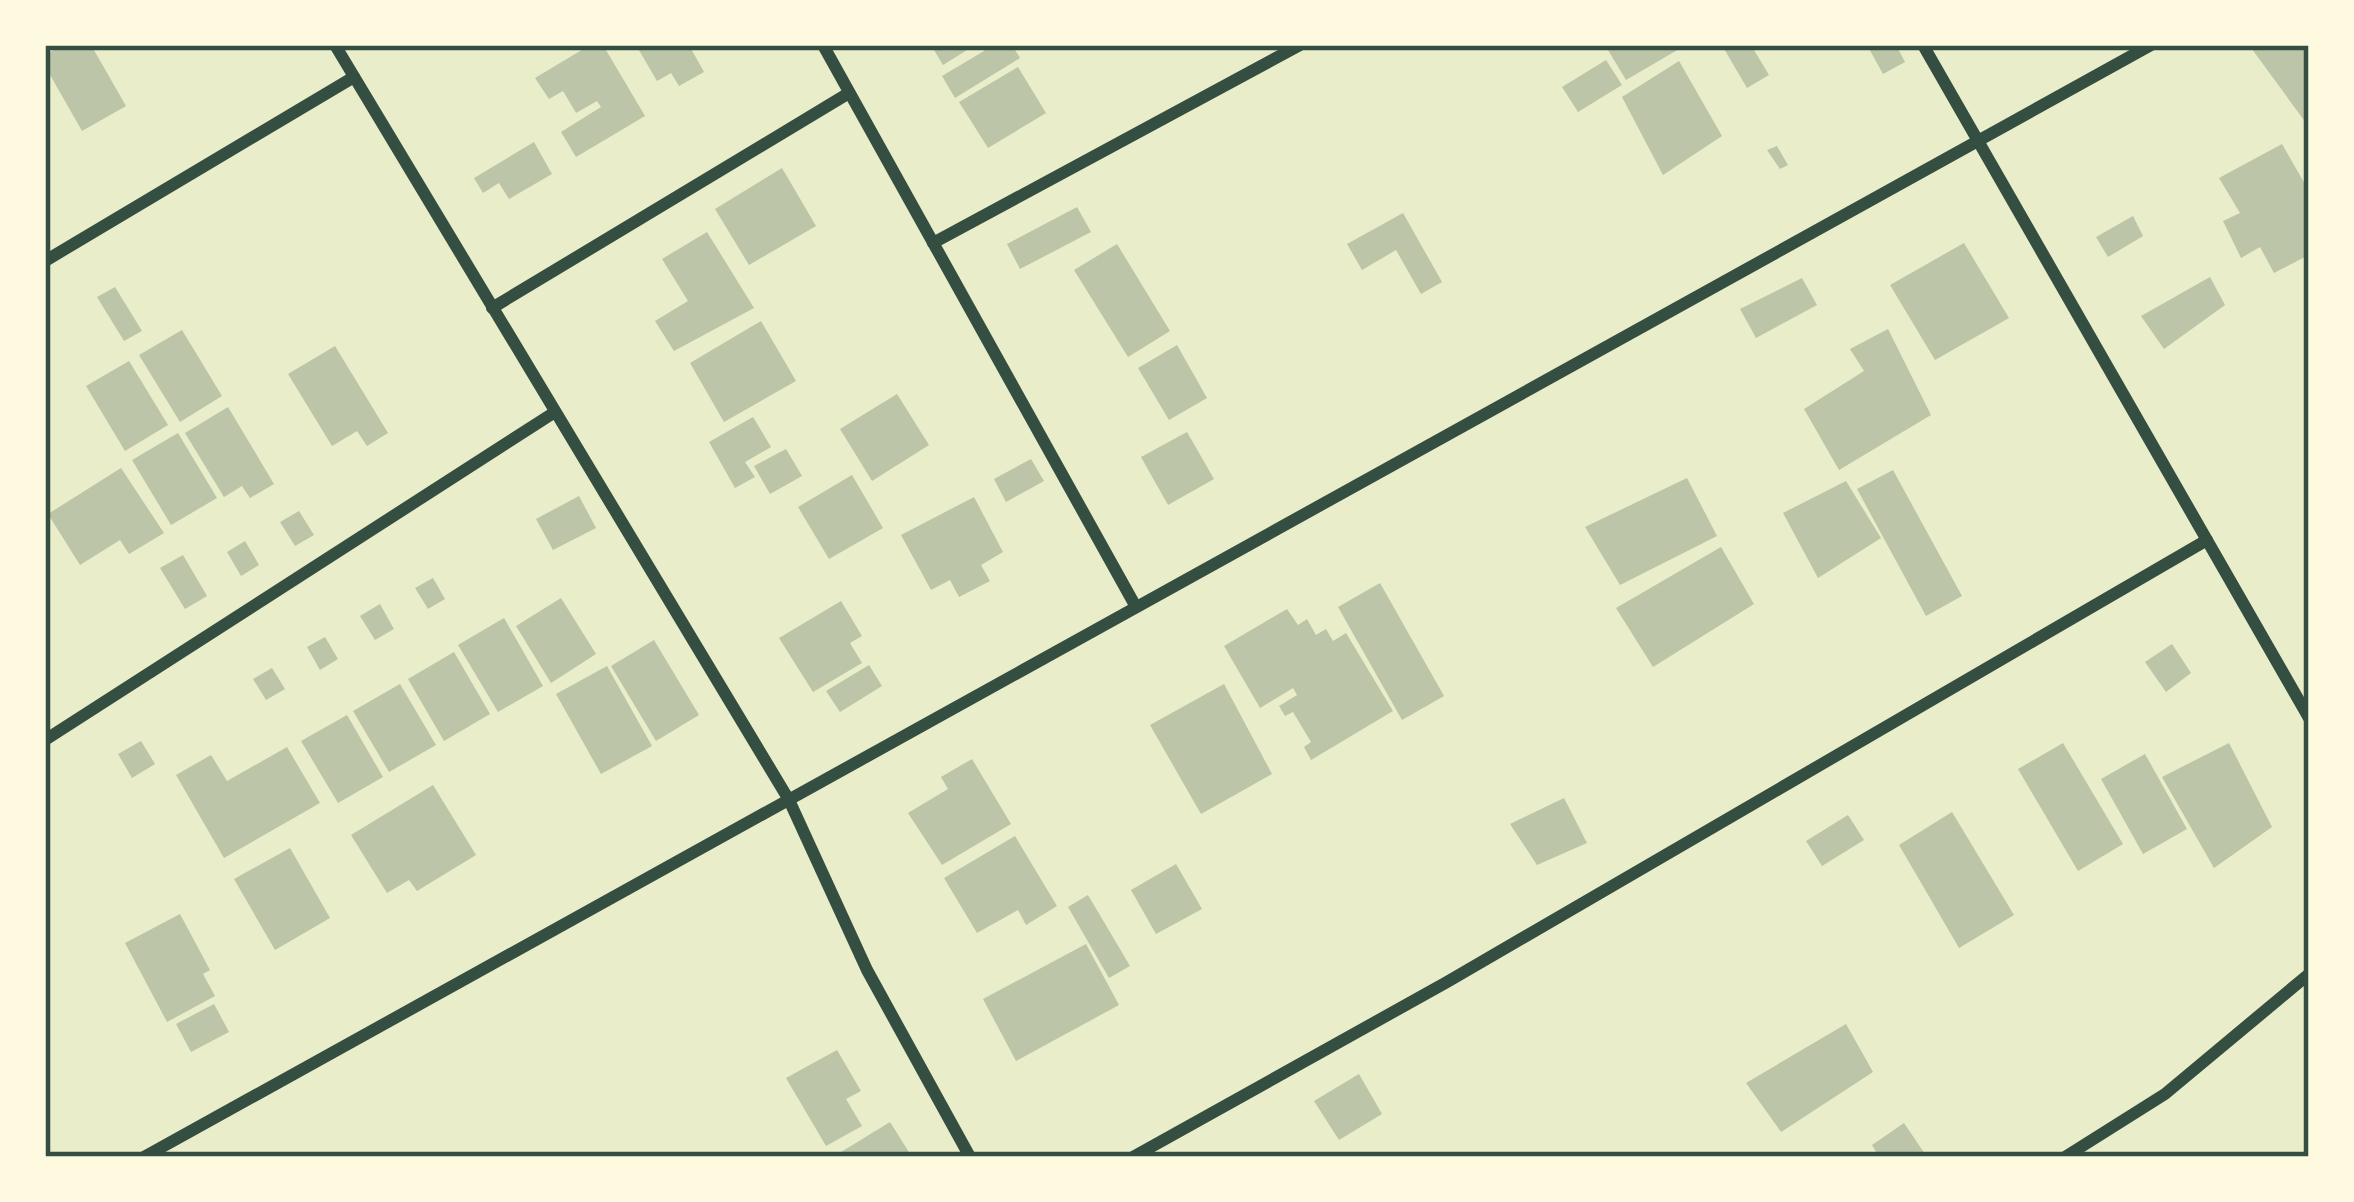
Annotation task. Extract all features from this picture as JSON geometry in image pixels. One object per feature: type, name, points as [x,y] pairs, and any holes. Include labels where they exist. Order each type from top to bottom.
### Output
[{"type":"street","points":[[335,45],[789,800],[867,970],[970,1157]]},
{"type":"street","points":[[823,45],[1136,607]]},
{"type":"street","points":[[933,243],[1300,45]]},
{"type":"street","points":[[1923,45],[2309,718]]},
{"type":"street","points":[[144,1157],[2152,45]]},
{"type":"street","points":[[45,261],[355,77]]},
{"type":"street","points":[[492,308],[849,93]]},
{"type":"street","points":[[45,740],[555,412]]},
{"type":"street","points":[[1133,1157],[1447,982],[2207,540]]},
{"type":"street","points":[[2065,1157],[2165,1094],[2309,974]]},
{"type":"building","points":[[62,45],[91,45],[126,106],[82,131],[45,66],[45,55]]},
{"type":"building","points":[[590,45],[603,45],[645,116],[576,157],[561,132],[601,107],[597,101],[576,113],[563,91],[549,99],[535,78]]},
{"type":"building","points":[[636,45],[689,45],[704,72],[679,86],[671,73],[657,81]]},
{"type":"building","points":[[931,45],[975,45],[943,65]]},
{"type":"building","points":[[987,45],[1012,45],[1020,58],[955,98],[942,76]]},
{"type":"building","points":[[1605,45],[1686,45],[1626,80]]},
{"type":"building","points":[[1726,45],[1751,45],[1769,75],[1747,88]]},
{"type":"building","points":[[1867,45],[1896,45],[1905,62],[1883,74]]},
{"type":"building","points":[[2249,45],[2309,48],[2309,121],[2306,123]]},
{"type":"building","points":[[1606,60],[1622,85],[1578,112],[1562,87]]},
{"type":"building","points":[[1679,61],[1722,136],[1663,175],[1622,97]]},
{"type":"building","points":[[1018,67],[1046,113],[988,148],[959,102]]},
{"type":"building","points":[[534,142],[552,174],[509,199],[499,183],[483,193],[474,178]]},
{"type":"building","points":[[2282,144],[2309,191],[2309,255],[2274,273],[2260,247],[2241,258],[2223,221],[2240,213],[2219,178]]},
{"type":"building","points":[[1777,146],[1788,165],[1780,169],[1767,150]]},
{"type":"building","points":[[782,168],[816,226],[749,265],[715,209]]},
{"type":"building","points":[[1077,207],[1091,232],[1020,269],[1007,244]]},
{"type":"building","points":[[1403,213],[1442,282],[1421,294],[1396,250],[1362,270],[1347,244]]},
{"type":"building","points":[[2133,216],[2143,236],[2108,257],[2096,237]]},
{"type":"building","points":[[707,232],[754,308],[674,351],[655,321],[688,301],[662,259]]},
{"type":"building","points":[[1964,243],[2009,318],[1935,360],[1890,285]]},
{"type":"building","points":[[1117,244],[1170,331],[1128,357],[1074,270]]},
{"type":"building","points":[[2210,277],[2225,305],[2164,349],[2141,316]]},
{"type":"building","points":[[1802,278],[1817,305],[1756,338],[1740,309]]},
{"type":"building","points":[[115,287],[142,331],[124,341],[97,297]]},
{"type":"building","points":[[761,321],[796,381],[724,422],[690,363]]},
{"type":"building","points":[[1888,329],[1931,415],[1839,470],[1804,409],[1864,371],[1850,349]]},
{"type":"building","points":[[182,330],[222,396],[180,422],[139,355]]},
{"type":"building","points":[[1177,345],[1207,398],[1169,420],[1138,368]]},
{"type":"building","points":[[335,346],[388,433],[367,446],[357,431],[332,446],[288,374]]},
{"type":"building","points":[[129,361],[168,425],[125,451],[86,386]]},
{"type":"building","points":[[897,394],[929,445],[872,481],[840,429]]},
{"type":"building","points":[[228,407],[274,484],[250,498],[242,486],[224,497],[185,433]]},
{"type":"building","points":[[753,417],[771,447],[745,462],[755,477],[735,488],[709,442]]},
{"type":"building","points":[[1187,432],[1214,479],[1168,505],[1141,457]]},
{"type":"building","points":[[178,433],[217,498],[171,525],[132,460]]},
{"type":"building","points":[[786,449],[802,476],[770,494],[754,466]]},
{"type":"building","points":[[1031,459],[1044,481],[1006,502],[994,479]]},
{"type":"building","points":[[121,468],[164,533],[129,554],[120,540],[80,565],[48,514]]},
{"type":"building","points":[[1893,470],[1962,596],[1926,616],[1857,489]]},
{"type":"building","points":[[852,475],[883,528],[829,559],[798,507]]},
{"type":"building","points":[[1687,478],[1717,536],[1620,585],[1585,527]]},
{"type":"building","points":[[1846,481],[1881,538],[1818,578],[1783,513]]},
{"type":"building","points":[[579,496],[596,528],[553,550],[536,519]]},
{"type":"building","points":[[974,497],[1003,552],[981,565],[990,581],[959,597],[950,580],[931,590],[901,535]]},
{"type":"building","points":[[299,511],[314,535],[295,546],[280,522]]},
{"type":"building","points":[[245,541],[259,565],[241,576],[227,552]]},
{"type":"building","points":[[1721,547],[1754,604],[1653,667],[1616,608]]},
{"type":"building","points":[[183,555],[207,596],[185,609],[160,568]]},
{"type":"building","points":[[433,578],[445,599],[428,609],[415,588]]},
{"type":"building","points":[[1380,583],[1444,696],[1402,720],[1338,607]]},
{"type":"building","points":[[561,598],[596,654],[551,683],[516,626]]},
{"type":"building","points":[[841,601],[862,636],[850,643],[862,663],[813,692],[779,638]]},
{"type":"building","points":[[380,604],[394,629],[375,640],[360,616]]},
{"type":"building","points":[[1287,609],[1298,625],[1307,619],[1316,635],[1326,629],[1333,641],[1346,633],[1393,711],[1311,760],[1304,747],[1311,742],[1293,712],[1285,716],[1279,706],[1297,695],[1293,688],[1260,708],[1224,646]]},
{"type":"building","points":[[504,618],[543,686],[498,712],[458,645]]},
{"type":"building","points":[[325,637],[338,659],[320,670],[307,647]]},
{"type":"building","points":[[654,640],[699,715],[656,741],[611,666]]},
{"type":"building","points":[[2172,644],[2191,673],[2166,692],[2145,662]]},
{"type":"building","points":[[454,652],[490,714],[444,741],[408,679]]},
{"type":"building","points":[[869,665],[882,686],[840,712],[826,691]]},
{"type":"building","points":[[607,666],[652,746],[601,774],[556,694]]},
{"type":"building","points":[[272,668],[285,689],[266,700],[253,679]]},
{"type":"building","points":[[400,684],[436,745],[389,772],[353,711]]},
{"type":"building","points":[[1224,684],[1272,774],[1201,814],[1150,725]]},
{"type":"building","points":[[347,715],[383,777],[338,803],[301,741]]},
{"type":"building","points":[[141,741],[155,764],[132,778],[118,754]]},
{"type":"building","points":[[2063,743],[2123,844],[2078,871],[2018,769]]},
{"type":"building","points":[[2229,743],[2272,827],[2214,868],[2162,777]]},
{"type":"building","points":[[287,747],[320,803],[224,858],[176,775],[211,755],[227,781]]},
{"type":"building","points":[[2145,754],[2187,829],[2143,854],[2101,779]]},
{"type":"building","points":[[972,759],[1011,824],[942,865],[908,813],[948,789],[941,777]]},
{"type":"building","points":[[433,785],[476,855],[417,891],[409,880],[387,893],[351,835]]},
{"type":"building","points":[[1564,798],[1587,843],[1537,865],[1510,824]]},
{"type":"building","points":[[1952,812],[2014,915],[1959,948],[1899,845]]},
{"type":"building","points":[[1848,815],[1864,840],[1822,866],[1806,841]]},
{"type":"building","points":[[1015,836],[1057,906],[1026,925],[1018,910],[977,933],[944,878]]},
{"type":"building","points":[[290,848],[330,918],[275,950],[234,879]]},
{"type":"building","points":[[1176,864],[1202,909],[1156,934],[1131,890]]},
{"type":"building","points":[[1088,895],[1130,966],[1109,978],[1068,907]]},
{"type":"building","points":[[180,914],[210,970],[203,974],[215,996],[167,1022],[125,943]]},
{"type":"building","points":[[1086,944],[1119,1005],[1016,1061],[983,999]]},
{"type":"building","points":[[214,1004],[229,1032],[191,1052],[176,1024]]},
{"type":"building","points":[[1846,1024],[1873,1072],[1781,1132],[1746,1083]]},
{"type":"building","points":[[837,1050],[861,1091],[846,1099],[862,1126],[826,1146],[786,1078]]},
{"type":"building","points":[[1359,1074],[1382,1114],[1339,1140],[1314,1101]]},
{"type":"building","points":[[890,1122],[912,1157],[833,1157]]},
{"type":"building","points":[[1904,1123],[1927,1157],[1879,1157],[1872,1145]]}]
